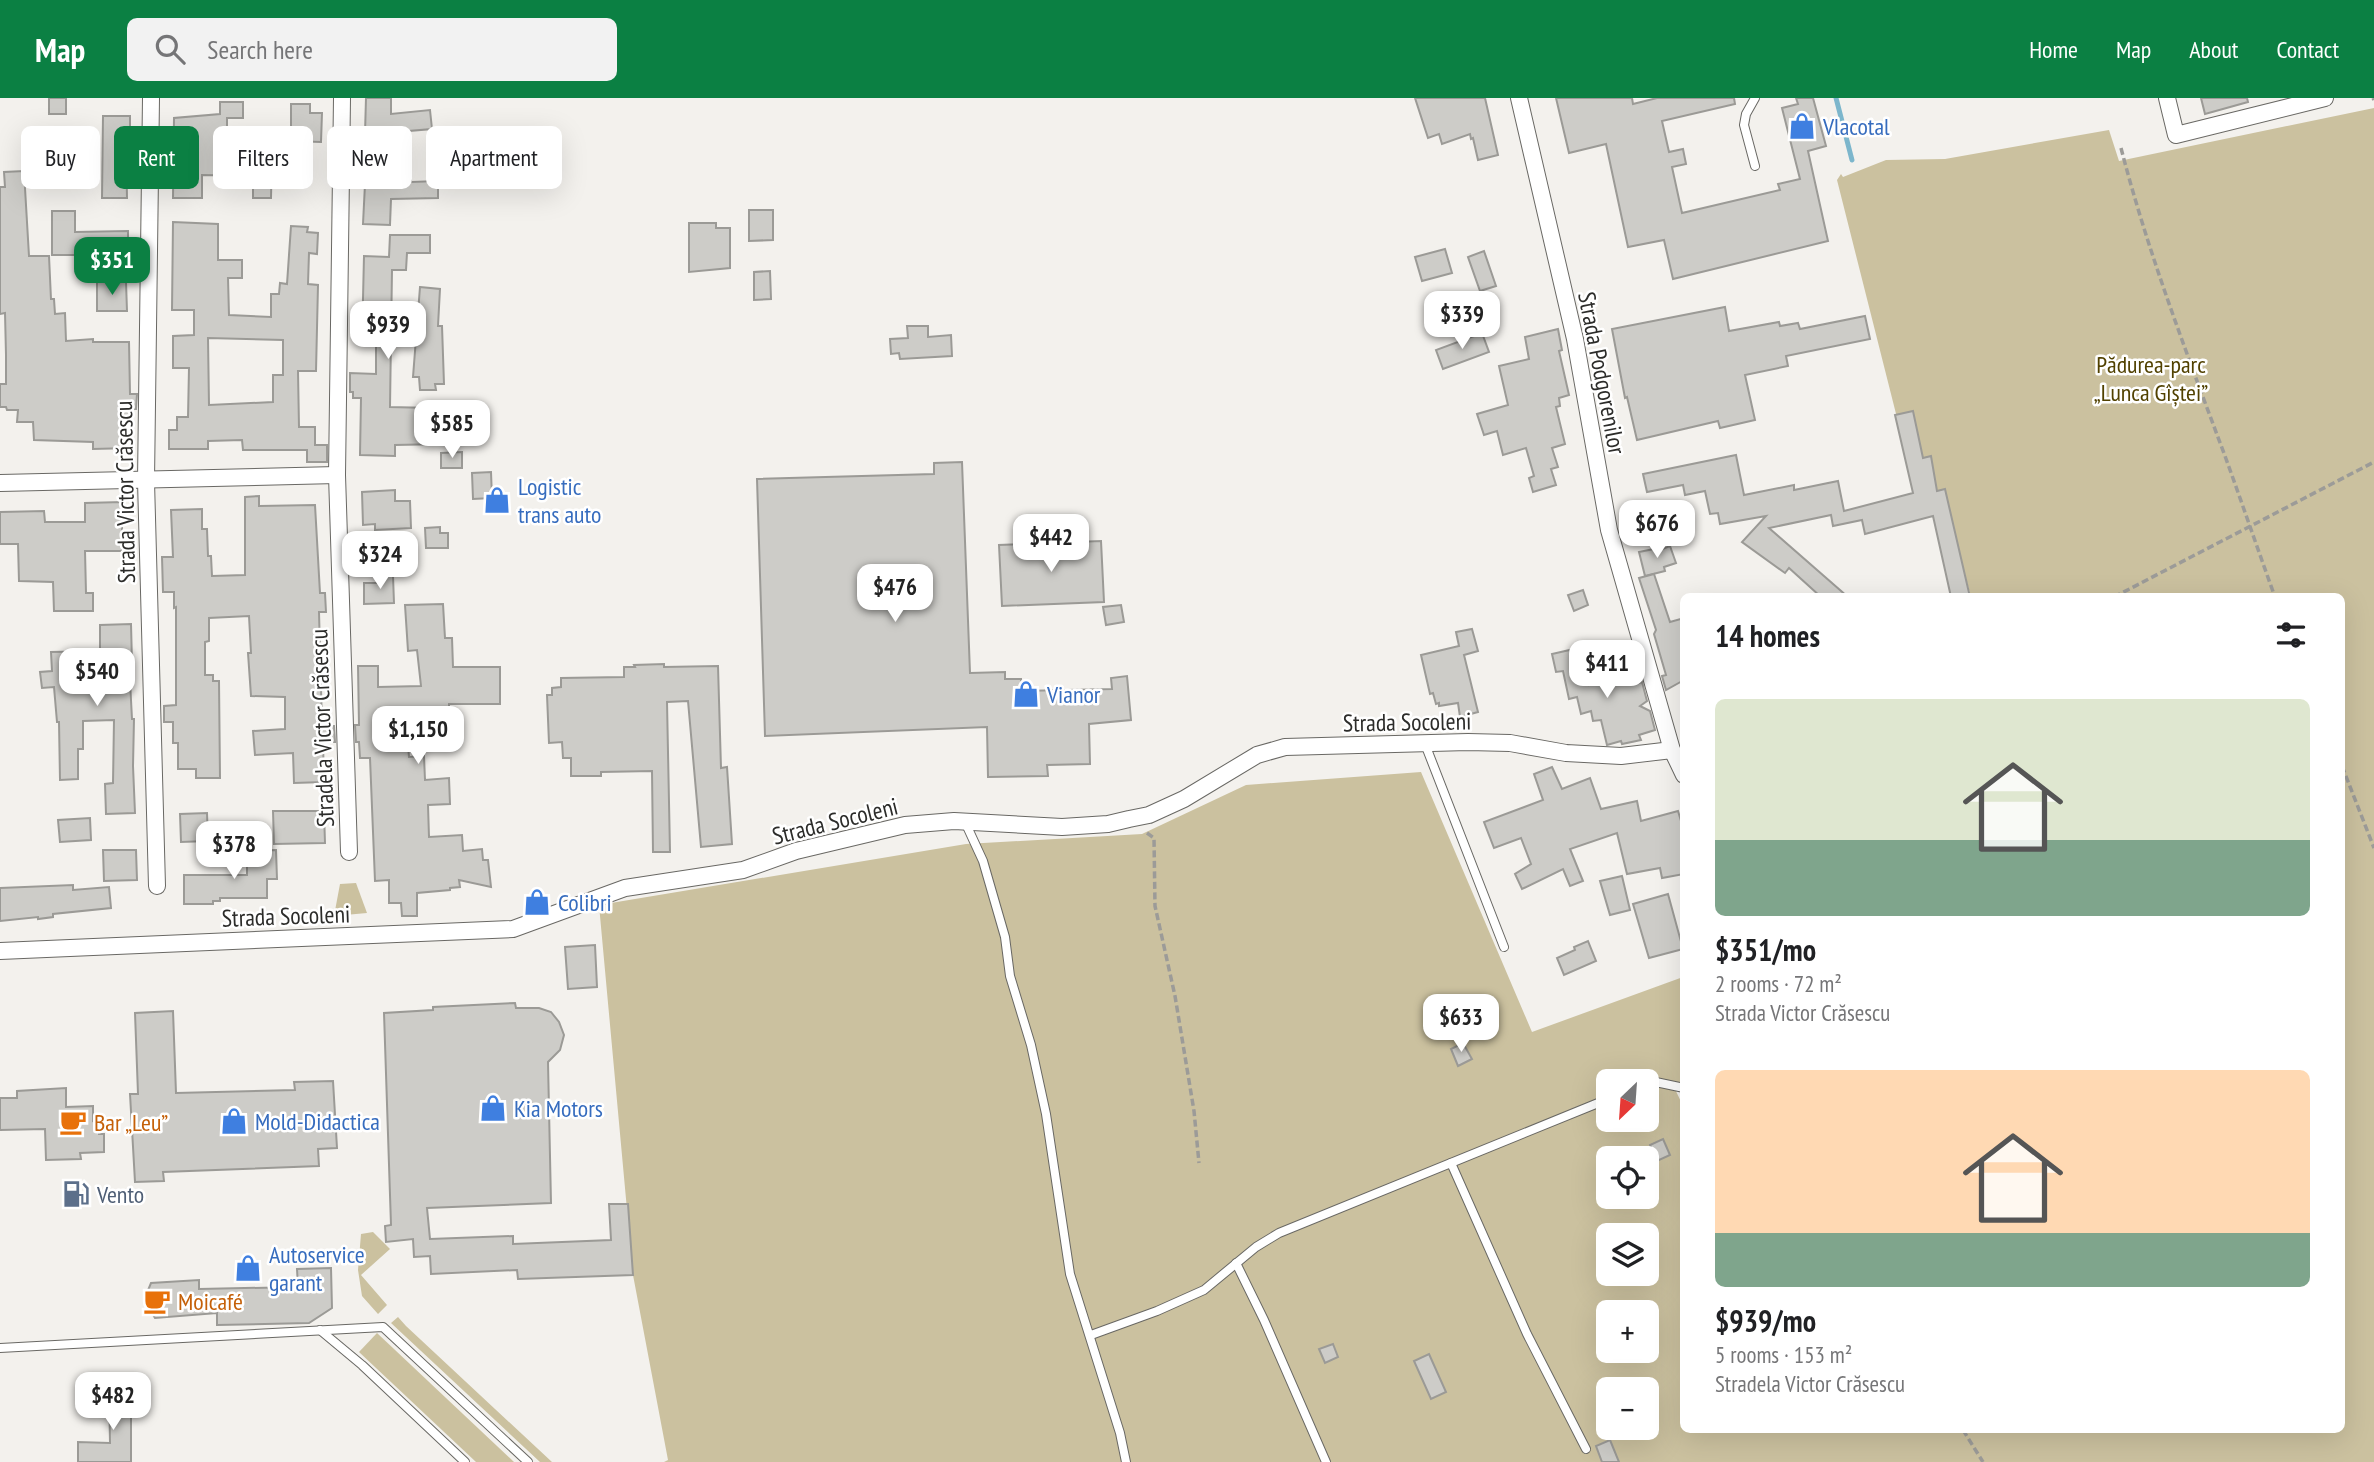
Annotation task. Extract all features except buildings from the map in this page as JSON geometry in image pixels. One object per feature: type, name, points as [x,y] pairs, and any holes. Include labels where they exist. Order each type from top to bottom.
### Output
[{"type":"street","name":"Strada Victor Crăsescu","points":[[151,98],[146,481],[158,886]]},
{"type":"street","name":"Stradela Victor Crăsescu","points":[[342,98],[337,475],[349,852]]},
{"type":"street","name":"Strada Podgorenilor","points":[[1519,98],[1575,340],[1609,530],[1672,750],[1680,767]]},
{"type":"street","points":[[2167,98],[2176,135],[2325,98]]},
{"type":"street","points":[[0,483],[337,475]]},
{"type":"street","name":"Strada Socoleni","points":[[0,951],[513,929],[625,888],[743,870],[796,851],[905,825],[930,821],[1062,827],[1108,824],[1149,815],[1184,799],[1257,755],[1285,747],[1510,743],[1566,753],[1621,756],[1672,750]]},
{"type":"lane","points":[[1755,98],[1746,114],[1744,125],[1755,166]]},
{"type":"lane","points":[[1425,744],[1504,947]]},
{"type":"lane","points":[[965,822],[983,861],[1005,937],[1010,976],[1044,1103],[1070,1274],[1091,1335],[1126,1462]]},
{"type":"lane","points":[[1659,1083],[1680,1087]]},
{"type":"lane","points":[[1091,1335],[1157,1311],[1204,1290],[1255,1247],[1279,1234],[1596,1104]]},
{"type":"lane","points":[[1451,1163],[1527,1334],[1586,1449]]},
{"type":"lane","points":[[1236,1264],[1264,1320],[1326,1462]]},
{"type":"lane","points":[[0,1348],[383,1326],[528,1462]]},
{"type":"lane","points":[[320,1330],[362,1365],[465,1462]]},
{"type":"path","points":[[2121,148],[2136,206],[2187,359],[2274,593]]},
{"type":"path","points":[[2122,593],[2374,462]]},
{"type":"path","points":[[2345,774],[2374,848]]},
{"type":"path","points":[[1129,819],[1154,838],[1155,906],[1175,996],[1194,1111],[1199,1163]]},
{"type":"path","points":[[1964,1433],[1983,1462]]},
{"type":"green space","name":"Pădurea-parc „Lunca Gîștei”","points":[[2374,108],[2374,1462],[664,1462],[668,1460],[633,1275],[599,905],[966,844],[1142,834],[1246,785],[1421,772],[1532,1032],[1680,978],[1680,1084],[1674,1087],[1680,1100],[1680,1433],[2345,1433],[2345,593],[1970,593],[1943,492],[1917,497],[1837,180],[1841,174],[1843,177],[1886,160],[1945,159],[2109,130],[2119,161]]},
{"type":"green space","points":[[356,883],[367,913],[334,916],[340,884]]},
{"type":"green space","points":[[373,1232],[390,1249],[361,1275],[387,1305],[378,1314],[362,1296],[358,1270],[361,1234]]},
{"type":"green space","points":[[398,1317],[552,1462],[540,1462],[391,1323]]},
{"type":"green space","points":[[377,1333],[514,1462],[476,1462],[359,1352]]},
{"type":"waterway","points":[[1836,98],[1852,160]]},
{"type":"place","name":"Vlacotal","points":[[1802,126]]},
{"type":"place","name":"Logistic trans auto","points":[[497,500]]},
{"type":"place","name":"Vianor","points":[[1026,694]]},
{"type":"place","name":"Colibri","points":[[537,902]]},
{"type":"place","name":"Kia Motors","points":[[493,1108]]},
{"type":"place","name":"Mold-Didactica","points":[[234,1121]]},
{"type":"place","name":"Bar „Leu”","points":[[73,1122]]},
{"type":"place","name":"Vento","points":[[76,1194]]},
{"type":"place","name":"Autoservice garant","points":[[248,1268]]},
{"type":"place","name":"Moicafé","points":[[157,1301]]}]
